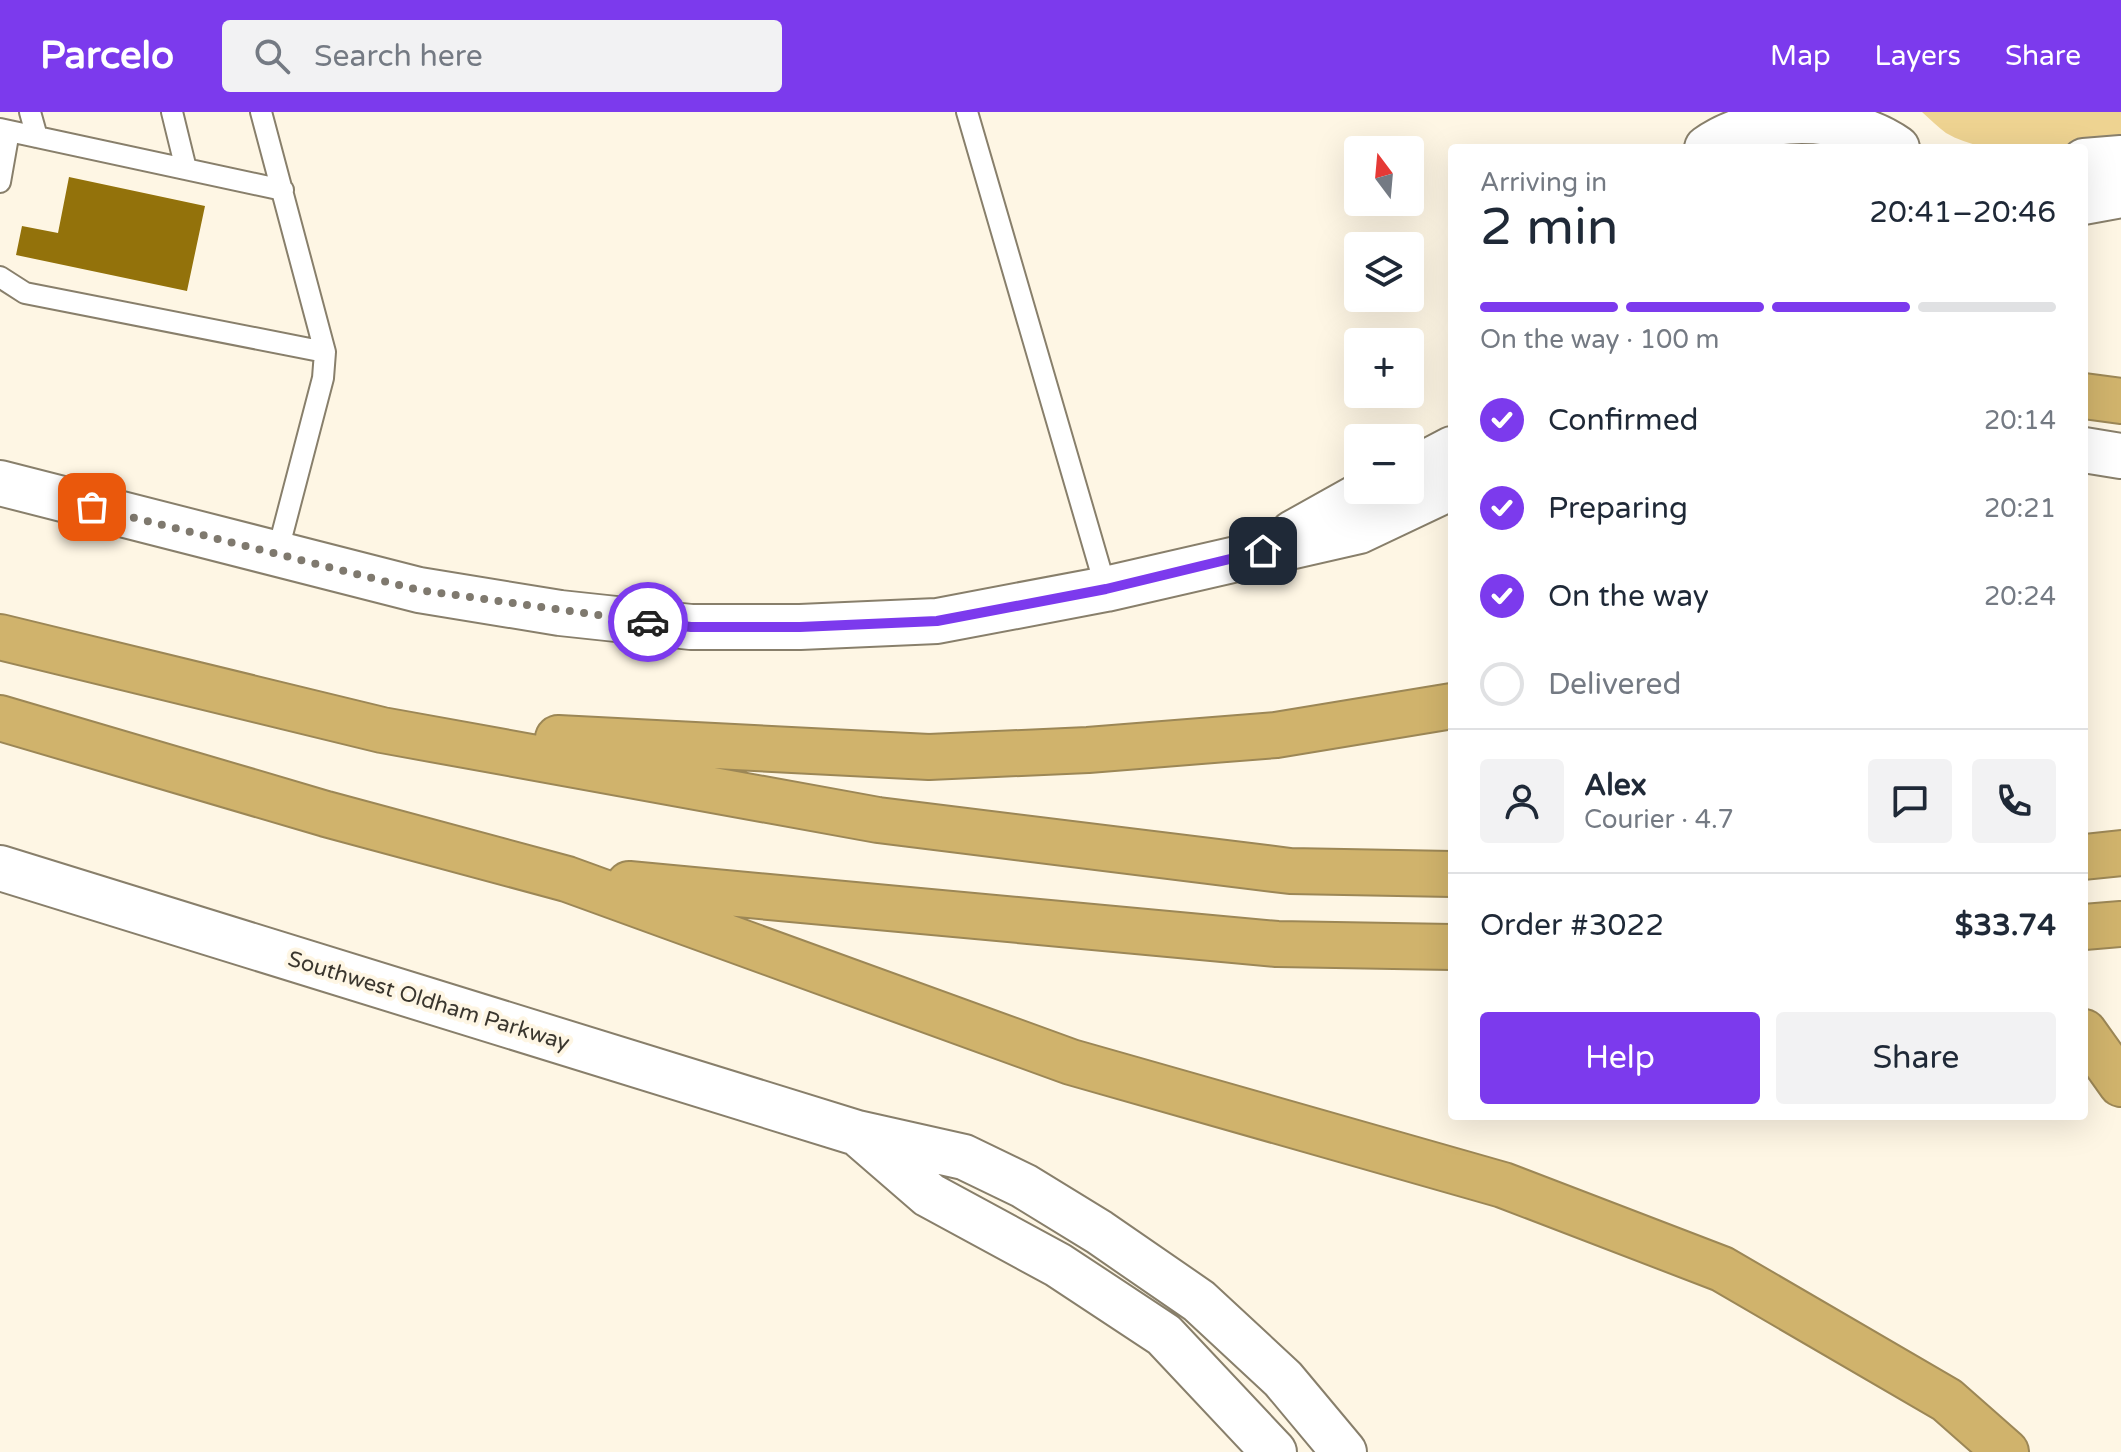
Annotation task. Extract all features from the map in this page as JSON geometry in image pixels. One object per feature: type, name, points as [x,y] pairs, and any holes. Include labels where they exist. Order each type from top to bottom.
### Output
[{"type":"highway","points":[[2088,397],[2121,401]]},
{"type":"highway","points":[[0,637],[382,730],[878,820],[1290,871],[1448,874]]},
{"type":"highway","points":[[382,730],[929,757],[1088,750],[1276,735],[1448,707]]},
{"type":"highway","points":[[0,718],[326,814],[567,879],[1071,1062],[1503,1185],[1722,1269],[1947,1400],[2006,1452]]},
{"type":"highway","points":[[2088,857],[2121,853]]},
{"type":"highway","points":[[567,879],[1277,944],[1448,947]]},
{"type":"highway","points":[[2088,927],[2121,924]]},
{"type":"highway","points":[[2088,1038],[2121,1084]]},
{"type":"street","points":[[1701,144],[1709,112]]},
{"type":"street","points":[[1712,144],[1721,136],[1750,124],[1792,119],[1829,120],[1880,132]]},
{"type":"street","points":[[2088,161],[2121,158]]},
{"type":"street","points":[[2088,201],[2121,195]]},
{"type":"street","points":[[1424,464],[1448,451]]},
{"type":"street","points":[[2088,451],[2121,456]]},
{"type":"street","points":[[0,483],[419,590],[560,613],[691,627],[800,627],[937,621],[1106,589],[1359,531],[1448,489]]},
{"type":"street","points":[[1263,551],[1345,504]]},
{"type":"street","name":"Southwest Oldham Parkway","points":[[0,868],[857,1133],[964,1157],[1024,1186],[1099,1232],[1199,1301],[1283,1379],[1344,1452]]},
{"type":"street","name":"Southwest Oldham Parkway","points":[[857,1133],[929,1195],[1058,1265],[1164,1335],[1274,1452]]},
{"type":"lane","points":[[30,112],[37,137]]},
{"type":"lane","points":[[172,112],[186,169]]},
{"type":"lane","points":[[261,112],[325,352],[323,378],[277,554]]},
{"type":"lane","points":[[967,112],[1106,589]]},
{"type":"lane","points":[[0,182],[4,130],[283,190]]},
{"type":"lane","points":[[0,277],[25,293],[325,352]]},
{"type":"shaded area","points":[[1922,112],[2121,112],[2121,139],[2088,144],[1974,144],[1946,133]]},
{"type":"building","points":[[69,177],[205,206],[187,291],[16,255],[22,226],[58,233]]},
{"type":"way so far","points":[[92,507],[419,590],[560,613],[648,622]]},
{"type":"route","points":[[648,622],[691,627],[800,627],[937,621],[1106,589],[1263,551]]}]
